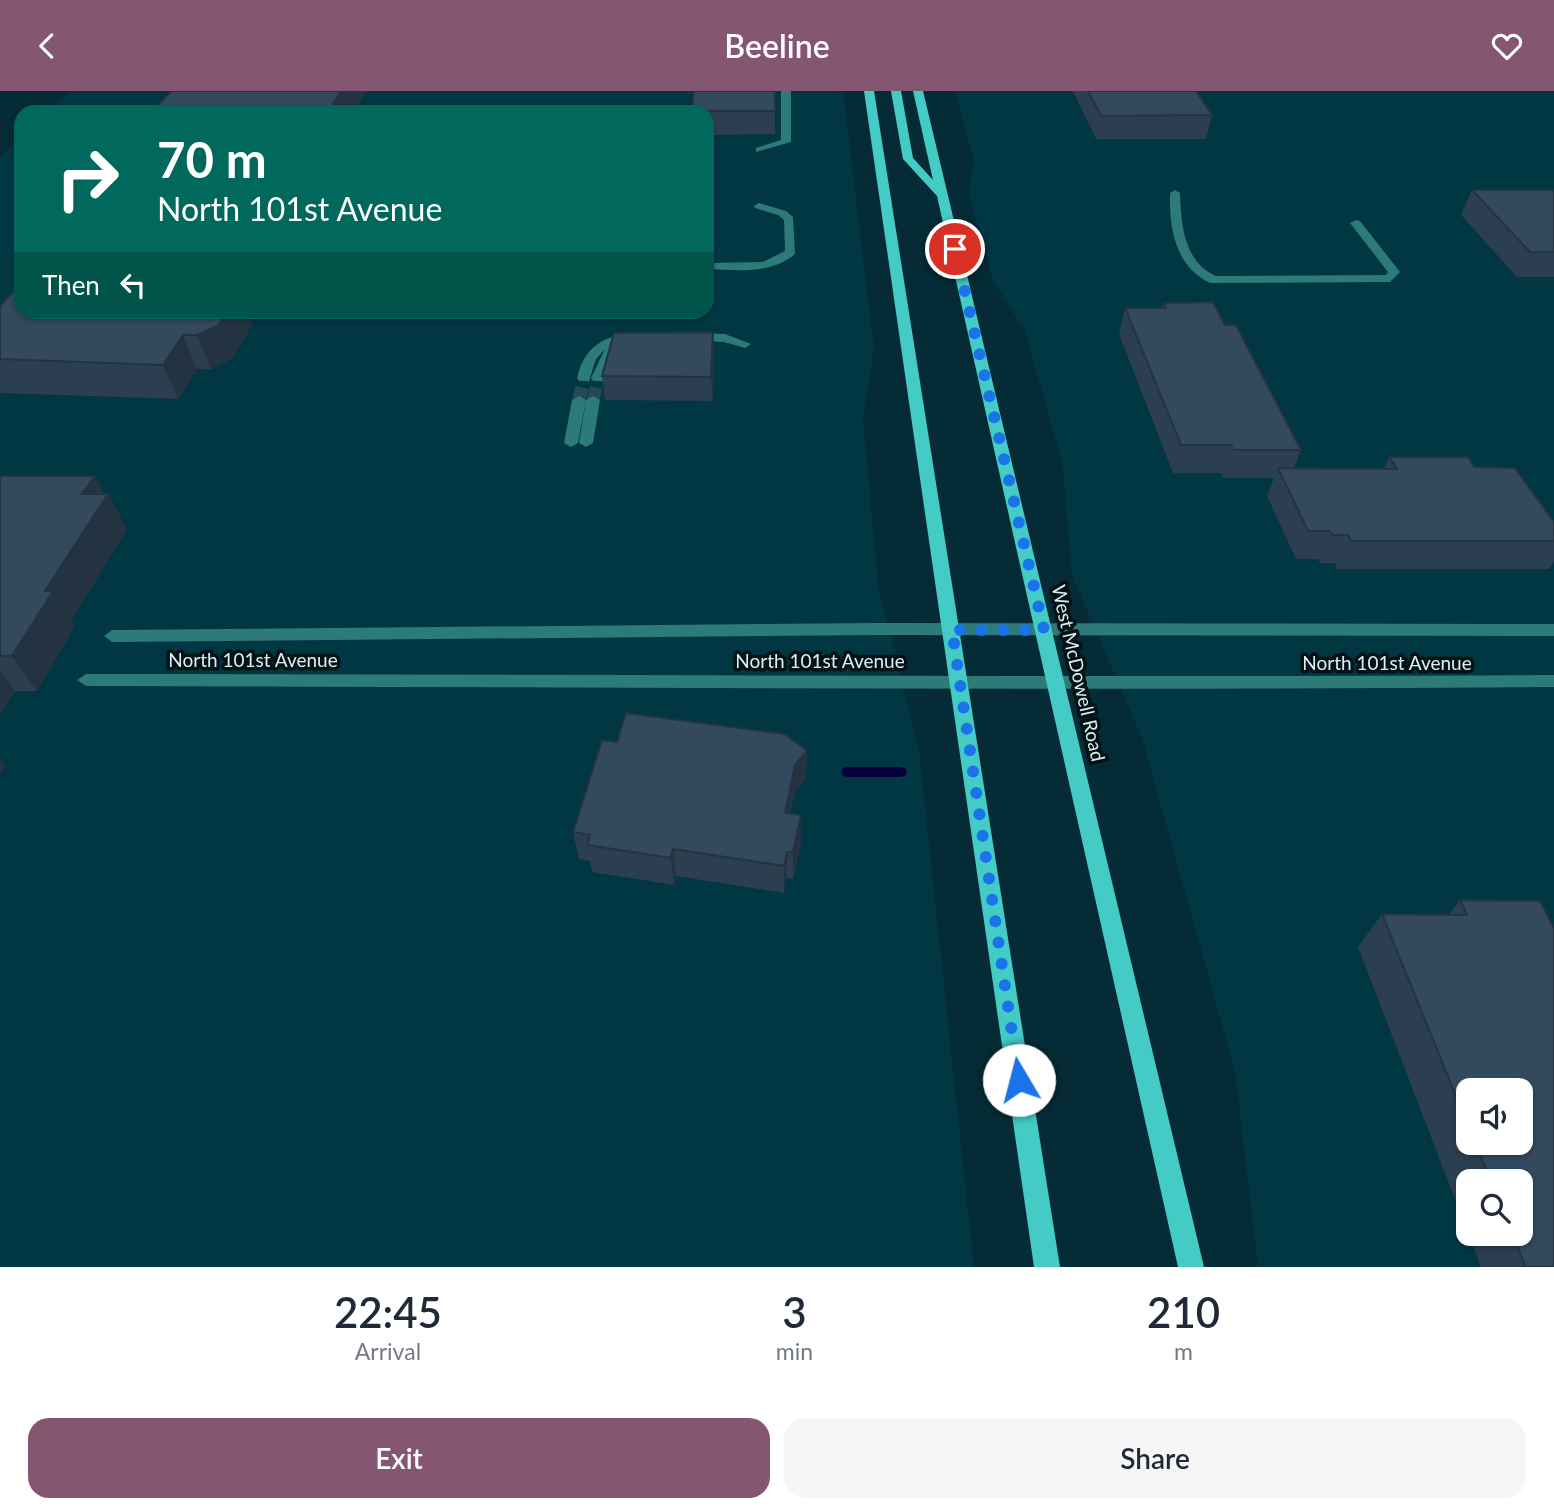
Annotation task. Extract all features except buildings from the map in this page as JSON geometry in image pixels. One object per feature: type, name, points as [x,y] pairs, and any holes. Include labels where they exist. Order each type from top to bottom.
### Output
[{"type":"main road","points":[[869,91],[1047,1267]]},
{"type":"main road","points":[[895,91],[908,159],[942,195]]},
{"type":"main road","name":"West McDowell Road","points":[[918,91],[1191,1267]]},
{"type":"lane","points":[[760,150],[786,142],[786,91]]},
{"type":"lane","points":[[1175,193],[1177,235],[1196,271],[1214,280],[1390,278],[1394,272],[1356,223]]},
{"type":"lane","points":[[714,266],[769,263],[784,260],[791,252],[789,219],[782,213],[759,206]]},
{"type":"lane","points":[[584,378],[591,354],[599,344],[614,338],[648,341],[610,351],[598,378]]},
{"type":"lane","points":[[674,341],[745,347]]},
{"type":"lane","points":[[578,443],[586,400]]},
{"type":"lane","name":"North 101st Avenue","points":[[112,636],[952,630],[1554,630]]},
{"type":"lane","name":"North 101st Avenue","points":[[86,680],[1057,683],[1554,681]]},
{"type":"shaded area","points":[[70,91],[843,91],[874,348],[863,417],[878,585],[919,750],[974,1267],[0,1267],[0,157],[14,144],[14,319],[714,319],[714,105],[55,105]]},
{"type":"shaded area","points":[[955,91],[1554,91],[1554,1267],[1258,1267],[1235,1071],[1142,738],[1072,574],[1062,461],[1025,331],[994,282],[969,195],[974,160]]},
{"type":"waterway","points":[[848,772],[900,772]]},
{"type":"tunnel","points":[[579,400],[584,378]]},
{"type":"tunnel","points":[[593,400],[598,378]]},
{"type":"route","points":[[955,249],[1044,630],[952,630],[1019,1080]]}]
